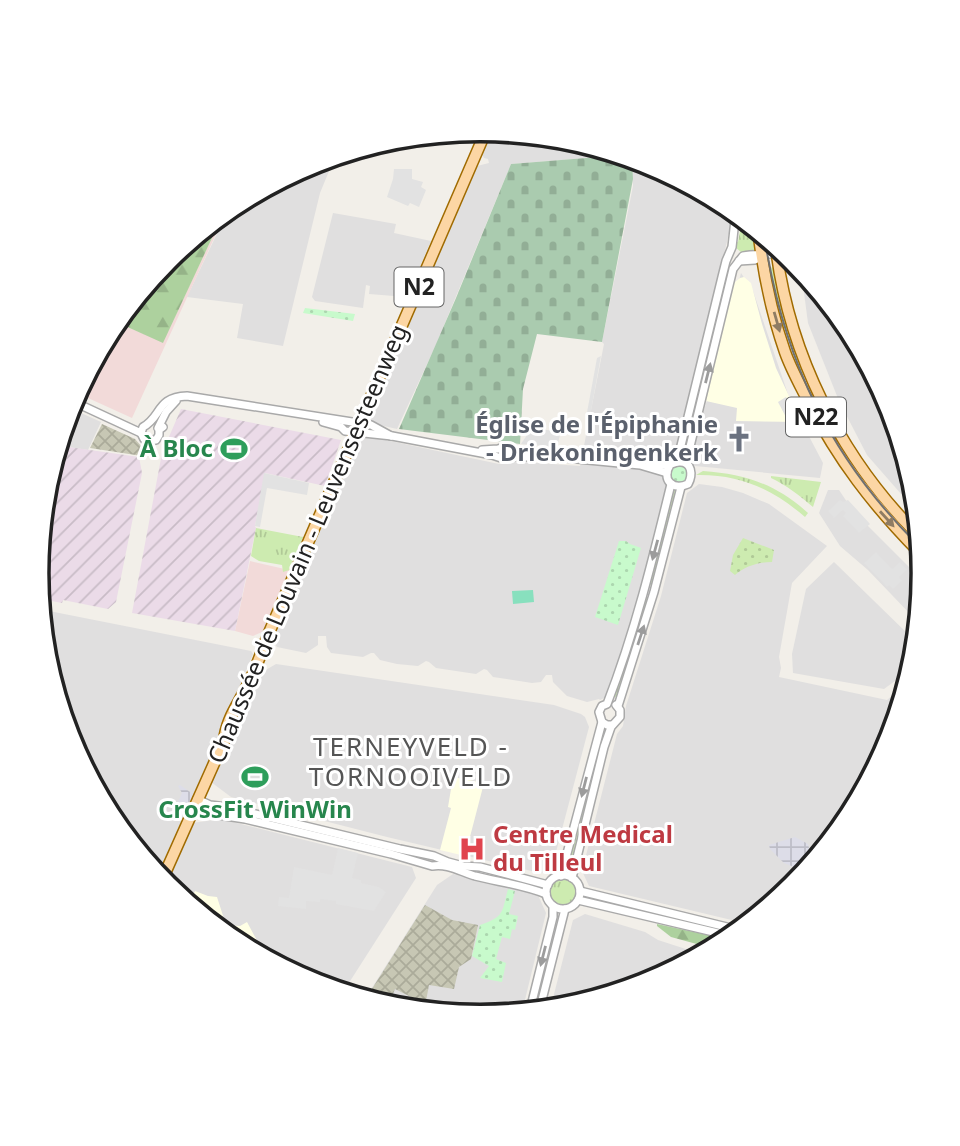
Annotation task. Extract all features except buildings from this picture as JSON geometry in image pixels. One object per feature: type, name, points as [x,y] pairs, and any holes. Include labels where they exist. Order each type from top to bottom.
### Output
[{"type":"main road","name":"Chaussée de Louvain - Leuvensesteenweg","points":[[167,869],[481,142]]},
{"type":"main road","name":"N22","points":[[760,246],[771,301],[786,353],[798,382],[842,461],[884,516],[910,542]]},
{"type":"main road","name":"N22","points":[[778,262],[796,337],[831,421],[872,483],[908,524]]},
{"type":"street","points":[[675,466],[722,276],[730,254],[734,226]]},
{"type":"street","points":[[183,397],[170,405],[159,437],[152,442],[144,439],[145,428],[166,402],[174,397],[183,397],[197,397],[291,412],[358,428],[375,427],[391,436],[470,450],[533,453],[536,455],[675,466],[691,469],[688,484],[681,486],[671,484],[667,479],[675,466],[732,273],[739,261],[755,260],[769,254]]},
{"type":"street","points":[[83,406],[128,428],[145,428],[153,424],[160,429]]},
{"type":"street","points":[[607,704],[645,590],[671,484]]},
{"type":"street","points":[[572,878],[597,774],[612,725],[620,718],[618,706],[654,592],[681,486]]},
{"type":"street","points":[[561,876],[602,722],[599,712],[602,706],[607,704],[618,706]]},
{"type":"street","points":[[602,722],[612,725]]},
{"type":"street","points":[[197,799],[215,810]]},
{"type":"street","points":[[193,811],[215,810],[295,827],[433,861],[546,894]]},
{"type":"street","points":[[433,861],[480,867],[548,885]]},
{"type":"street","points":[[561,876],[572,878],[580,891],[578,900],[565,909],[553,906],[546,894],[548,885],[561,876]]},
{"type":"street","points":[[580,891],[725,927]]},
{"type":"street","points":[[578,900],[716,933]]},
{"type":"street","points":[[532,1000],[553,906]]},
{"type":"street","points":[[542,999],[565,909]]},
{"type":"shaded area","points":[[487,142],[536,146],[593,157],[511,164],[435,347],[397,429],[371,423],[369,417],[477,166],[489,163],[482,154]]},
{"type":"shaded area","points":[[330,169],[320,193],[283,346],[237,338],[243,304],[187,297],[218,231],[289,186]]},
{"type":"shaded area","points":[[394,169],[412,169],[412,179],[423,182],[421,187],[426,190],[419,207],[410,203],[408,206],[387,197]]},
{"type":"shaded area","points":[[632,170],[671,186],[730,223],[676,458],[668,463],[654,460],[653,470],[663,475],[668,486],[638,603],[606,697],[587,702],[567,696],[553,682],[552,675],[546,675],[541,682],[532,683],[493,677],[484,669],[476,674],[436,668],[426,661],[418,666],[397,664],[380,660],[374,653],[363,657],[331,653],[327,647],[326,636],[318,636],[318,645],[306,653],[277,647],[273,641],[274,637],[362,435],[499,464],[511,461],[580,466],[633,186]]},
{"type":"shaded area","points":[[333,213],[396,224],[394,233],[431,241],[405,301],[394,296],[369,294],[370,286],[366,285],[363,308],[315,301],[312,297]]},
{"type":"shaded area","points":[[217,232],[132,418],[87,397],[107,357],[127,327],[163,342]]},
{"type":"shaded area","points":[[741,273],[753,291],[790,400],[823,463],[820,478],[695,466],[690,463]]},
{"type":"shaded area","points":[[744,277],[751,283],[776,368],[801,422],[736,421],[737,408],[706,401],[734,283]]},
{"type":"shaded area","points":[[803,288],[838,334],[867,382],[888,434],[904,498],[867,455],[839,401],[808,323]]},
{"type":"shaded area","points":[[601,356],[590,416],[586,418],[597,358]]},
{"type":"shaded area","points":[[786,397],[797,419],[793,421],[788,421],[778,402]]},
{"type":"shaded area","points":[[181,409],[341,440],[325,486],[265,473],[235,631],[132,613],[162,453]]},
{"type":"shaded area","points":[[80,413],[101,422],[88,450],[68,447]]},
{"type":"shaded area","points":[[102,424],[135,439],[142,447],[142,456],[90,448]]},
{"type":"shaded area","points":[[531,429],[561,431],[557,447],[521,444]]},
{"type":"shaded area","points":[[68,447],[139,457],[142,473],[116,602],[108,609],[63,600],[62,603],[50,601],[50,545],[57,489]]},
{"type":"shaded area","points":[[264,473],[309,483],[307,495],[267,488],[260,527],[255,526]]},
{"type":"shaded area","points":[[699,484],[743,493],[769,504],[827,546],[792,583],[779,657],[779,677],[887,700],[893,695],[867,764],[822,835],[785,878],[734,921],[589,886],[582,871],[617,734],[623,726],[626,706],[661,596],[687,493]]},
{"type":"shaded area","points":[[828,490],[839,490],[853,511],[911,569],[909,613],[868,570],[840,546],[819,513]]},
{"type":"shaded area","points":[[840,500],[848,500],[870,524],[859,533],[843,516],[846,513],[843,510],[834,518],[828,511]]},
{"type":"shaded area","points":[[876,552],[892,569],[900,562],[907,570],[899,577],[902,581],[893,589],[889,585],[887,587],[864,563]]},
{"type":"shaded area","points":[[250,561],[289,570],[262,632],[253,636],[235,631]]},
{"type":"shaded area","points":[[834,562],[906,633],[897,679],[884,689],[793,673],[792,654],[806,589]]},
{"type":"shaded area","points":[[51,611],[251,651],[253,654],[162,864],[122,812],[93,764],[64,685]]},
{"type":"shaded area","points":[[276,664],[554,705],[585,717],[589,727],[551,871],[540,873],[231,797],[211,782],[264,671]]},
{"type":"shaded area","points":[[453,777],[484,783],[465,856],[440,850],[451,808],[448,807]]},
{"type":"shaded area","points":[[178,786],[193,794],[185,810],[173,807],[182,793]]},
{"type":"shaded area","points":[[221,819],[412,867],[416,878],[349,983],[289,960],[264,946],[218,915],[175,878],[170,873],[192,823]]},
{"type":"shaded area","points":[[795,837],[808,844],[810,850],[795,867],[784,863],[769,845]]},
{"type":"shaded area","points":[[338,848],[358,853],[352,878],[386,892],[374,911],[320,899],[320,902],[306,901],[306,909],[278,906],[279,897],[289,898],[294,867],[332,875]]},
{"type":"shaded area","points":[[453,874],[538,895],[546,913],[525,1001],[452,1003],[396,996],[371,990],[437,885]]},
{"type":"shaded area","points":[[195,891],[217,897],[224,919],[218,915],[193,895]]},
{"type":"shaded area","points":[[425,905],[452,920],[478,925],[471,959],[459,967],[454,989],[429,985],[426,1000],[414,999],[395,989],[392,995],[371,990]]},
{"type":"shaded area","points":[[585,914],[645,932],[658,940],[688,950],[671,960],[619,981],[553,998],[573,920]]},
{"type":"shaded area","points":[[247,922],[258,942],[233,926],[240,926]]},
{"type":"green space","points":[[593,157],[633,170],[602,342],[537,334],[523,389],[520,444],[399,429],[456,298],[511,164]]},
{"type":"green space","points":[[740,230],[755,242],[756,251],[742,253],[734,246],[734,241],[738,242]]},
{"type":"green space","points":[[213,235],[163,343],[127,327],[175,268]]},
{"type":"green space","points":[[776,267],[807,372],[802,374],[785,329],[781,330],[766,268]]},
{"type":"green space","points":[[305,308],[355,314],[353,321],[303,313]]},
{"type":"green space","points":[[675,465],[683,465],[688,474],[686,481],[675,483],[670,478],[670,470]]},
{"type":"green space","points":[[703,471],[759,482],[784,495],[808,513],[805,517],[768,491],[741,480],[696,475]]},
{"type":"green space","points":[[771,478],[821,482],[813,507]]},
{"type":"green space","points":[[673,489],[679,491],[654,586],[648,584]]},
{"type":"green space","points":[[256,528],[303,537],[289,570],[283,572],[282,565],[259,561],[251,556]]},
{"type":"green space","points":[[743,538],[774,550],[772,562],[752,565],[735,575],[730,571],[733,555]]},
{"type":"green space","points":[[619,541],[626,541],[641,548],[618,625],[595,617]]},
{"type":"green space","points":[[533,590],[534,602],[513,604],[512,591]]},
{"type":"green space","points":[[645,597],[650,599],[618,698],[613,696]]},
{"type":"green space","points":[[601,731],[607,732],[570,874],[565,873]]},
{"type":"green space","points":[[563,879],[572,883],[576,892],[572,901],[563,905],[554,901],[550,892],[554,883]]},
{"type":"green space","points":[[508,889],[515,891],[509,914],[518,916],[510,939],[502,937],[496,959],[506,963],[502,982],[480,978],[489,966],[472,956],[480,925],[498,916]]},
{"type":"green space","points":[[657,926],[711,936],[698,944],[671,937]]},
{"type":"tram line","points":[[767,252],[785,328],[816,406],[860,478],[909,535]]},
{"type":"place","name":"Église de l'Épiphanie - Driekoningenkerk","points":[[739,439]]},
{"type":"place","name":"À Bloc","points":[[234,449]]},
{"type":"place","name":"CrossFit WinWin","points":[[255,777]]},
{"type":"place","name":"Centre Medical du Tilleul","points":[[472,849]]},
{"type":"district","name":"TERNEYVELD - TORNOOIVELD","points":[[411,762]]}]
